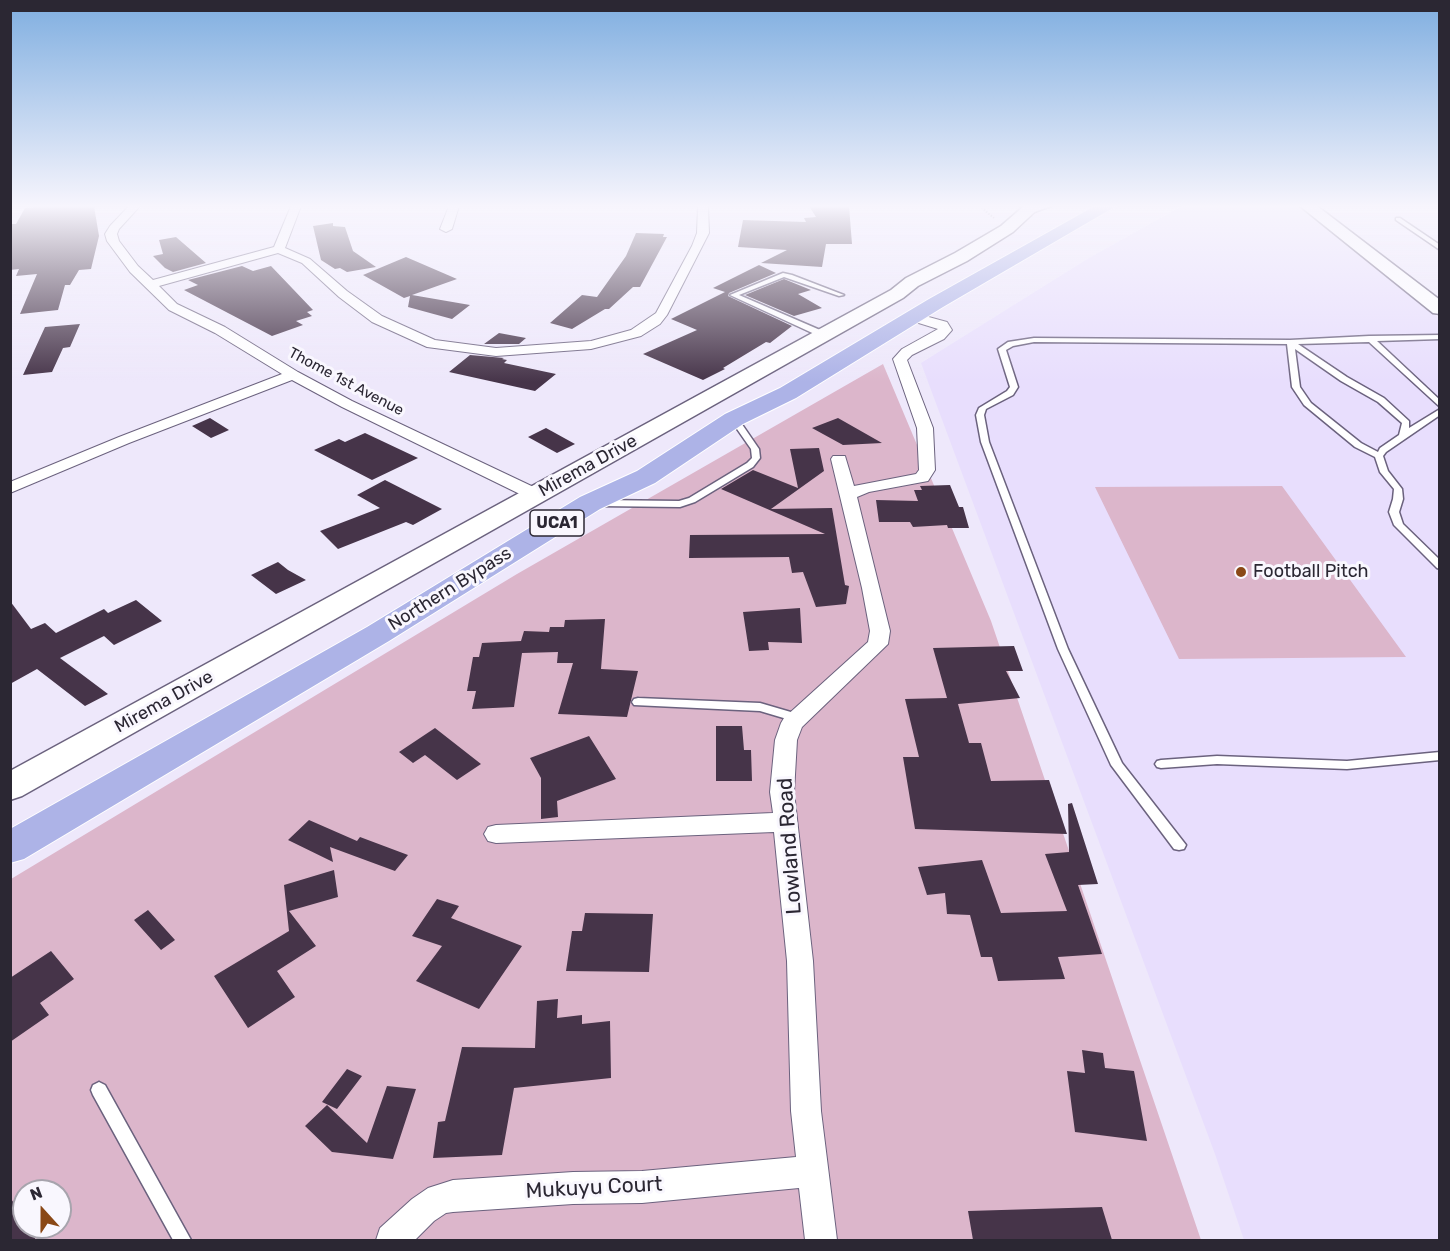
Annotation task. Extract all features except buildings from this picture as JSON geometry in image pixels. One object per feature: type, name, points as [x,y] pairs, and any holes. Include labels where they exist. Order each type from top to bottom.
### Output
[{"type":"main road","name":"Northern Bypass","points":[[10,848],[378,634],[590,503],[646,477],[734,419],[788,393],[914,317],[1009,264]]},
{"type":"street","name":"Thome 1st Avenue","points":[[130,264],[173,307],[220,330],[293,375],[347,404],[536,495]]},
{"type":"street","points":[[149,285],[223,264]]},
{"type":"street","points":[[310,264],[343,294],[377,319],[426,342],[482,352],[565,348],[608,342],[636,333],[655,321],[667,305],[688,264]]},
{"type":"street","name":"Mirema Drive","points":[[10,788],[824,335],[897,294],[912,282],[947,264]]},
{"type":"street","points":[[1382,264],[1440,309]]},
{"type":"street","points":[[847,495],[865,488],[922,478],[927,470],[925,428],[900,359],[907,352],[939,336],[945,330],[942,325],[914,317]]},
{"type":"street","points":[[10,489],[124,440],[293,375]]},
{"type":"street","name":"Lowland Road","points":[[821,1240],[806,1111],[800,961],[782,792],[786,740],[792,723],[878,645],[880,632],[838,459]]},
{"type":"street","points":[[496,834],[784,822]]},
{"type":"street","name":"Mukuyu Court","points":[[392,1240],[423,1210],[439,1199],[453,1196],[573,1188],[642,1187],[813,1171]]},
{"type":"lane","points":[[824,335],[733,295],[783,275],[841,295]]},
{"type":"lane","points":[[1179,845],[1117,765],[1063,649],[989,453],[980,415],[983,408],[1010,393],[1014,387],[1002,349],[1011,344],[1034,340],[1290,342],[1440,337]]},
{"type":"lane","points":[[1369,338],[1440,405]]},
{"type":"lane","points":[[1290,342],[1344,379],[1381,400],[1406,423],[1403,437]]},
{"type":"lane","points":[[1290,342],[1296,387],[1308,405],[1358,445],[1379,456],[1384,472],[1398,489],[1394,512],[1399,525],[1440,566]]},
{"type":"lane","points":[[1379,456],[1383,450],[1440,411]]},
{"type":"lane","points":[[590,503],[666,505],[692,500],[750,465],[756,458],[755,449],[734,419]]},
{"type":"lane","points":[[638,702],[760,707],[797,717]]},
{"type":"lane","points":[[1161,764],[1217,760],[1347,765],[1440,756]]},
{"type":"lane","points":[[99,1090],[182,1240]]},
{"type":"shaded area","points":[[1079,264],[1373,264],[1439,318],[1439,1240],[1244,1240],[1215,1154],[921,363]]},
{"type":"shaded area","points":[[883,364],[991,621],[1201,1240],[11,1240],[11,879],[517,574]]},
{"type":"shaded area","name":"Football Pitch","points":[[1282,486],[1406,657],[1179,659],[1095,487]]},
{"type":"place","name":"Football Pitch","points":[[1241,572]]}]
